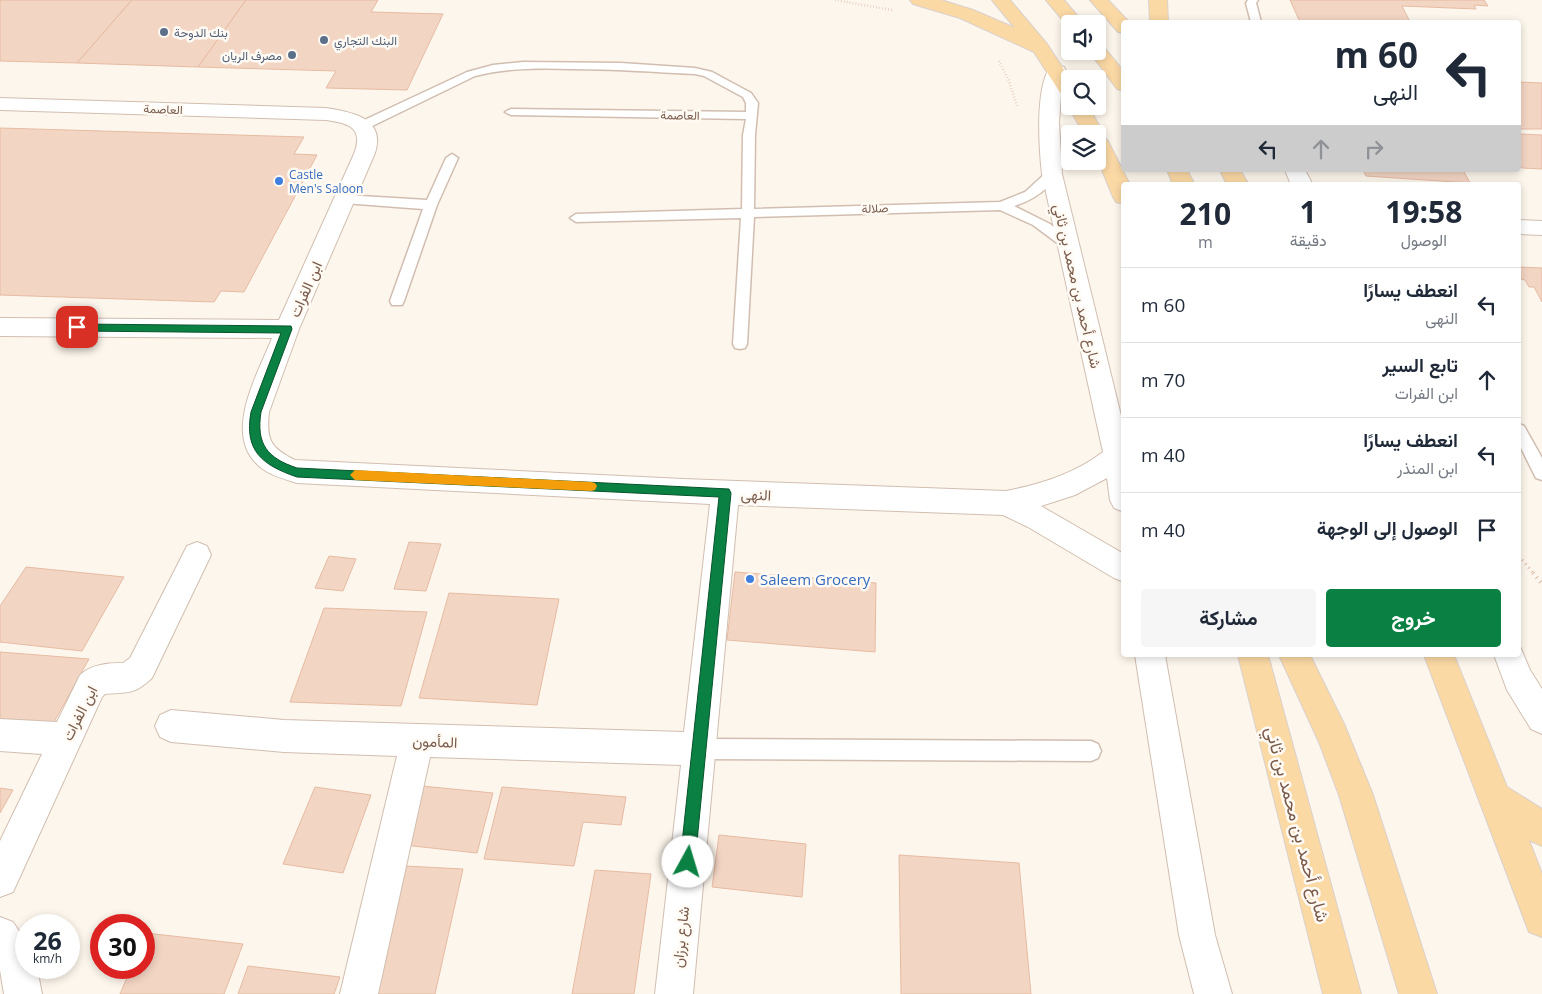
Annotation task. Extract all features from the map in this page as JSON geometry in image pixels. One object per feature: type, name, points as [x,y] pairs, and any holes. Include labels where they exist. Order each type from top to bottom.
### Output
[{"type":"main road","points":[[919,0],[959,10],[990,22],[1041,48]]},
{"type":"main road","points":[[1001,0],[1041,48],[1061,78]]},
{"type":"main road","points":[[1055,0],[1068,15]]},
{"type":"main road","points":[[1099,0],[1121,25]]},
{"type":"main road","points":[[1158,0],[1159,20]]},
{"type":"main road","points":[[1105,60],[1121,81]]},
{"type":"main road","points":[[1106,156],[1121,190]]},
{"type":"main road","name":"شارع أحمد بن محمد بن ثاني","points":[[1254,657],[1342,994]]},
{"type":"main road","points":[[1295,657],[1333,735],[1356,795],[1418,994]]},
{"type":"main road","points":[[1440,657],[1542,919]]},
{"type":"main road","points":[[1494,798],[1542,829]]},
{"type":"street","name":"شارع أحمد بن محمد بن ثاني","points":[[1057,71],[1051,95],[1048,122],[1052,174],[1070,245],[1121,481]]},
{"type":"street","name":"العاصمة","points":[[0,104],[326,114],[347,117],[362,126]]},
{"type":"street","name":"ابن الفرات","points":[[297,472],[282,467],[265,455],[255,438],[256,412],[287,329],[363,156],[368,139],[362,126]]},
{"type":"street","points":[[1521,227],[1542,228]]},
{"type":"street","points":[[0,327],[287,329]]},
{"type":"street","name":"النهى","points":[[297,472],[725,493],[1006,503],[1038,496],[1081,480],[1105,466],[1117,456]]},
{"type":"street","name":"شارع برزان","points":[[674,994],[725,493]]},
{"type":"street","name":"النهى","points":[[1006,503],[1064,532],[1121,567]]},
{"type":"street","name":"ابن الفرات","points":[[0,879],[86,694],[96,680],[102,678],[130,678],[141,668],[196,555]]},
{"type":"street","points":[[1150,657],[1198,935],[1213,994]]},
{"type":"street","points":[[1510,657],[1518,679],[1542,718]]},
{"type":"street","name":"المأمون","points":[[171,726],[284,736],[699,749]]},
{"type":"street","points":[[0,735],[66,738]]},
{"type":"street","points":[[359,994],[417,741]]},
{"type":"street","points":[[0,935],[17,961],[23,994]]},
{"type":"lane","points":[[1252,0],[1255,20]]},
{"type":"lane","points":[[362,126],[471,74],[493,68],[522,65],[621,66],[695,71],[708,74],[747,96],[752,103],[752,116],[749,135],[748,212],[740,344]]},
{"type":"lane","name":"العاصمة","points":[[511,112],[752,116]]},
{"type":"lane","points":[[397,301],[432,205],[452,158]]},
{"type":"lane","name":"صلالة","points":[[576,218],[1002,206],[1040,190],[1052,174]]},
{"type":"lane","points":[[344,199],[432,205]]},
{"type":"lane","name":"صلالة","points":[[1002,206],[1033,219],[1070,245]]},
{"type":"lane","points":[[1521,434],[1542,473]]},
{"type":"lane","points":[[699,749],[1091,752]]},
{"type":"path","points":[[835,0],[893,10]]},
{"type":"path","points":[[999,60],[1009,80],[1016,106]]},
{"type":"path","points":[[1521,558],[1542,584]]},
{"type":"building","points":[[0,0],[132,0],[77,63],[0,61]]},
{"type":"building","name":"بنك الدوحة","points":[[132,0],[246,0],[198,67],[77,63]]},
{"type":"building","name":"البنك التجاري","points":[[246,0],[378,0],[371,12],[443,14],[407,90],[326,88],[336,71],[198,67]]},
{"type":"building","points":[[1290,0],[1484,0],[1488,6],[1474,5],[1476,9],[1402,6],[1409,20],[1299,20]]},
{"type":"building","points":[[1521,82],[1542,83],[1542,129],[1521,129]]},
{"type":"building","points":[[0,128],[304,137],[294,154],[317,155],[244,292],[221,291],[214,302],[0,295]]},
{"type":"building","points":[[1521,134],[1542,135],[1542,169],[1522,168]]},
{"type":"building","points":[[1364,172],[1464,172],[1469,182],[1455,182],[1366,176]]},
{"type":"building","points":[[1521,267],[1542,268],[1542,302],[1534,287],[1529,287],[1525,280],[1521,279]]},
{"type":"building","points":[[409,542],[441,544],[426,591],[394,589]]},
{"type":"building","points":[[329,556],[356,559],[343,591],[315,588]]},
{"type":"building","points":[[26,567],[124,577],[82,651],[0,642],[0,606]]},
{"type":"building","points":[[735,572],[876,583],[875,652],[727,640]]},
{"type":"building","points":[[449,593],[559,599],[537,705],[419,698]]},
{"type":"building","points":[[324,608],[427,612],[401,706],[290,702]]},
{"type":"building","points":[[0,652],[89,659],[50,729],[0,725]]},
{"type":"building","points":[[422,786],[493,793],[477,853],[404,845]]},
{"type":"building","points":[[315,787],[371,795],[343,873],[283,864]]},
{"type":"building","points":[[502,787],[626,797],[621,825],[583,822],[574,866],[484,859]]},
{"type":"building","points":[[0,788],[13,790],[0,813]]},
{"type":"building","points":[[719,835],[806,844],[802,897],[712,887]]},
{"type":"building","points":[[899,855],[1019,863],[1031,994],[901,994]]},
{"type":"building","points":[[405,866],[463,869],[435,994],[371,994]]},
{"type":"building","points":[[595,870],[651,874],[634,994],[572,994]]},
{"type":"building","points":[[155,934],[243,944],[224,994],[120,994],[126,979],[155,979]]},
{"type":"building","points":[[248,966],[340,977],[334,994],[238,994]]},
{"type":"slow traffic","points":[[355,475],[591,486]]},
{"type":"place","name":"بنك الدوحة","points":[[164,32]]},
{"type":"place","name":"البنك التجاري","points":[[324,40]]},
{"type":"place","name":"مصرف الريان","points":[[292,55]]},
{"type":"place","name":"Castle Men's Saloon","points":[[279,181]]},
{"type":"place","name":"Saleem Grocery","points":[[750,579]]},
{"type":"route","points":[[77,327],[287,329],[256,412],[254,425],[255,438],[260,450],[270,460],[282,467],[297,472],[725,493],[688,862]]}]
